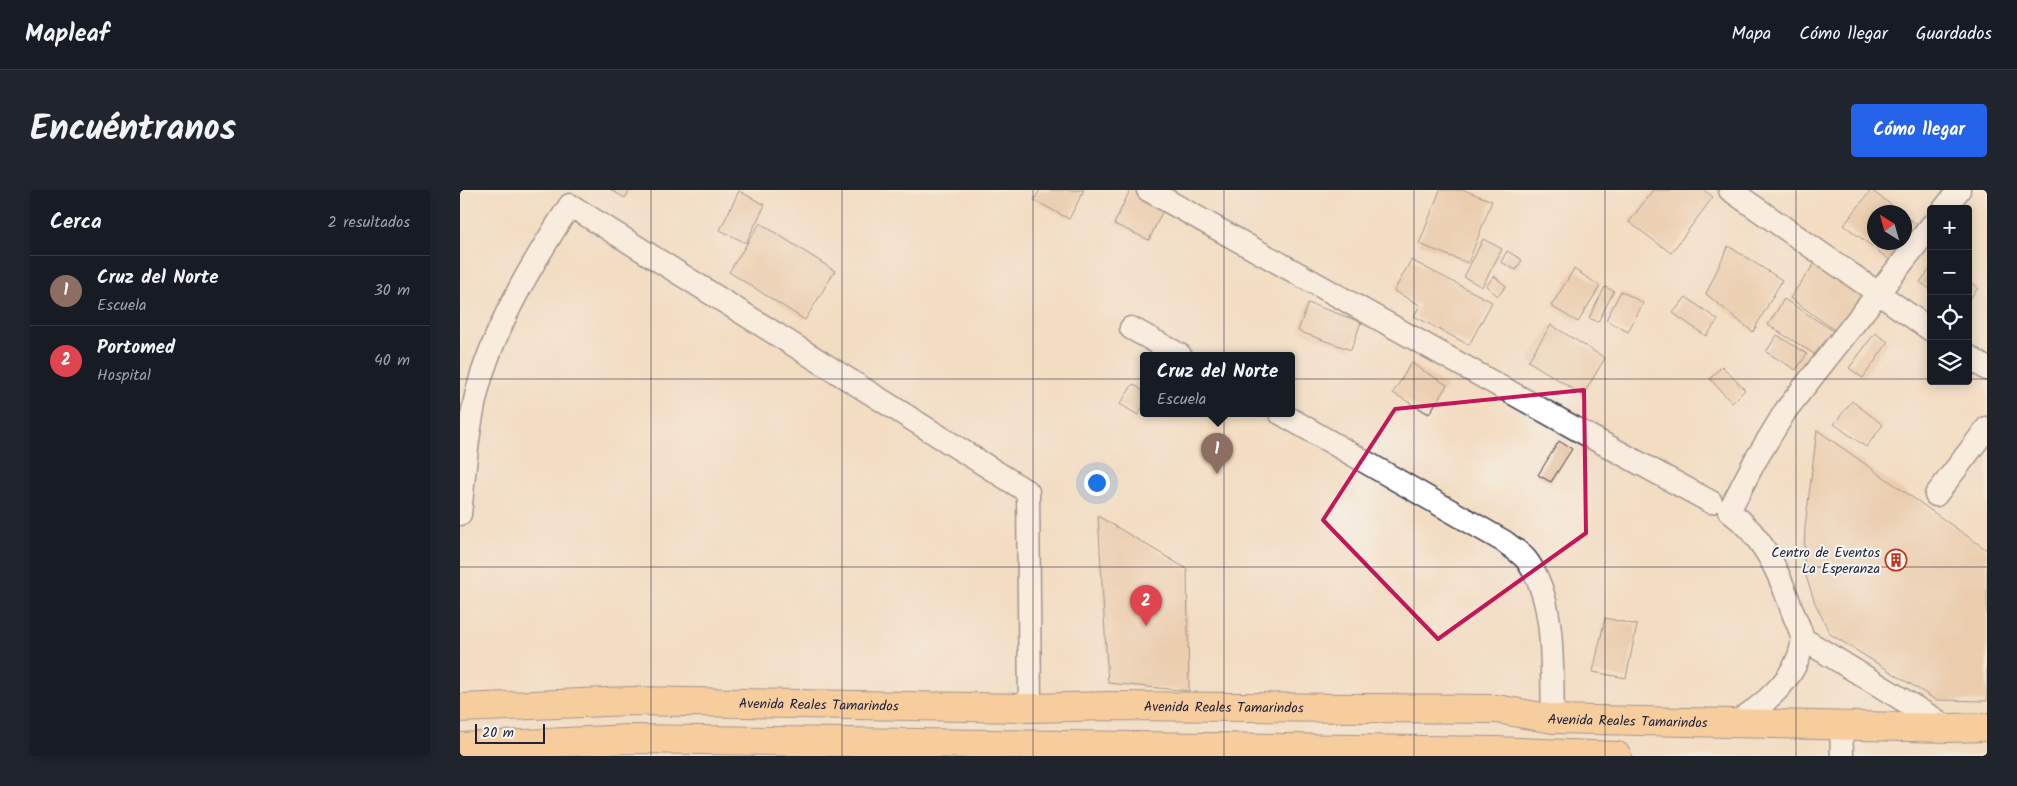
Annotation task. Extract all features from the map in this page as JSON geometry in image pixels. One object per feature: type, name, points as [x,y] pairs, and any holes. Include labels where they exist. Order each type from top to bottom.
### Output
[{"type":"main road","name":"Avenida Reales Tamarindos","points":[[460,708],[631,701],[1030,708],[1109,706],[1497,709],[1553,719],[1732,724],[1987,727]]},
{"type":"main road","points":[[1109,706],[1109,745]]},
{"type":"main road","points":[[460,746],[630,739],[1494,751],[1617,756]]},
{"type":"street","points":[[1148,190],[1711,502]]},
{"type":"street","points":[[1730,190],[1927,327]]},
{"type":"street","points":[[1947,205],[1959,190]]},
{"type":"street","points":[[460,514],[472,414],[482,375],[497,332],[517,292],[570,205],[1028,492],[1030,708]]},
{"type":"street","points":[[1732,724],[1754,710],[1780,685],[1797,659],[1803,639],[1783,583],[1772,559],[1758,538],[1744,522],[1729,511],[1755,461],[1786,410],[1927,231]]},
{"type":"street","points":[[1131,328],[1175,352]]},
{"type":"street","points":[[1972,359],[1987,369]]},
{"type":"street","points":[[1287,417],[1505,542],[1528,560],[1542,588],[1550,629],[1553,719]]},
{"type":"street","points":[[1936,495],[1987,428]]},
{"type":"street","points":[[1803,639],[1949,728]]},
{"type":"street","points":[[1841,725],[1842,756]]},
{"type":"highlighted area","points":[[1584,390],[1586,533],[1438,639],[1323,520],[1395,409]]},
{"type":"building","points":[[611,190],[630,190],[625,198]]},
{"type":"building","points":[[1040,190],[1084,190],[1069,219],[1034,200]]},
{"type":"building","points":[[1130,190],[1154,190],[1169,197],[1149,240],[1114,224]]},
{"type":"building","points":[[1440,190],[1464,190],[1492,201],[1468,263],[1419,244]]},
{"type":"building","points":[[1653,190],[1704,190],[1713,197],[1671,253],[1629,222]]},
{"type":"building","points":[[1871,190],[1891,205],[1867,205],[1867,243],[1844,225]]},
{"type":"building","points":[[739,191],[765,205],[746,243],[720,230]]},
{"type":"building","points":[[1912,221],[1918,225],[1912,233]]},
{"type":"building","points":[[760,223],[835,271],[805,320],[729,272]]},
{"type":"building","points":[[1483,239],[1502,249],[1482,287],[1464,277]]},
{"type":"building","points":[[1728,246],[1782,280],[1753,332],[1706,294]]},
{"type":"building","points":[[1877,250],[1899,250],[1891,261]]},
{"type":"building","points":[[1507,251],[1522,260],[1516,270],[1501,262]]},
{"type":"building","points":[[1411,260],[1492,302],[1469,345],[1414,316],[1420,305],[1394,291]]},
{"type":"building","points":[[1815,263],[1865,298],[1840,334],[1790,298]]},
{"type":"building","points":[[1574,269],[1600,286],[1578,322],[1551,306]]},
{"type":"building","points":[[1927,273],[1927,287],[1920,282]]},
{"type":"building","points":[[1494,276],[1506,286],[1498,296],[1486,286]]},
{"type":"building","points":[[1972,284],[1978,288],[1972,296]]},
{"type":"building","points":[[1605,287],[1614,291],[1598,322],[1589,318]]},
{"type":"building","points":[[1621,291],[1643,303],[1628,332],[1606,320]]},
{"type":"building","points":[[1686,297],[1718,320],[1706,336],[1673,313]]},
{"type":"building","points":[[1784,299],[1835,332],[1819,357],[1768,325]]},
{"type":"building","points":[[1308,303],[1361,322],[1351,350],[1298,331]]},
{"type":"building","points":[[1551,325],[1605,358],[1583,395],[1528,361]]},
{"type":"building","points":[[1875,333],[1888,342],[1863,378],[1849,368]]},
{"type":"building","points":[[1777,335],[1807,354],[1796,370],[1766,352]]},
{"type":"building","points":[[1411,363],[1447,385],[1429,414],[1393,393]]},
{"type":"building","points":[[1722,366],[1745,390],[1732,403],[1710,379]]},
{"type":"building","points":[[1133,384],[1140,389],[1140,411],[1138,415],[1120,404]]},
{"type":"building","points":[[1852,401],[1883,425],[1866,447],[1834,424]]},
{"type":"building","name":"Centro de Eventos La Esperanza","points":[[1817,430],[1987,550],[1987,701],[1936,700],[1830,634],[1815,603],[1804,570],[1805,527]]},
{"type":"building","points":[[1559,441],[1572,449],[1551,482],[1538,475]]},
{"type":"building","points":[[1098,516],[1187,569],[1189,691],[1108,683]]},
{"type":"building","points":[[1605,618],[1637,625],[1626,678],[1593,672]]},
{"type":"place","name":"Cruz del Norte","points":[[1217,474]]},
{"type":"place","name":"Centro de Eventos La Esperanza","points":[[1896,560]]},
{"type":"place","name":"Portomed","points":[[1146,626]]}]
